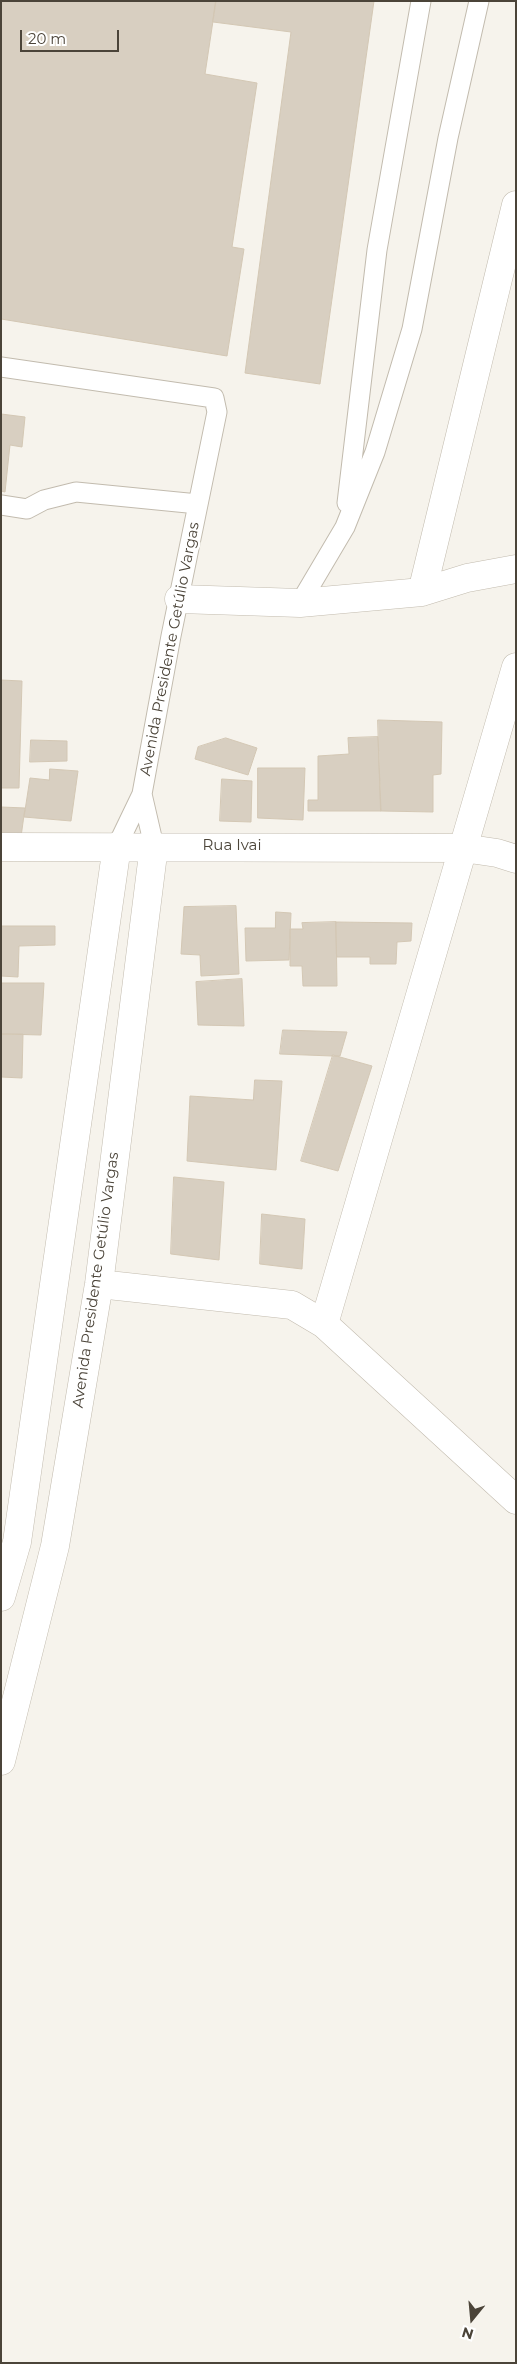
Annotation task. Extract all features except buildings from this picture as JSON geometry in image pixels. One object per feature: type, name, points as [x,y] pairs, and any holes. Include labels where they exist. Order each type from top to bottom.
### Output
[{"type":"street","points":[[422,592],[516,205]]},
{"type":"street","points":[[179,599],[300,603],[422,592],[467,578],[516,569]]},
{"type":"street","points":[[324,1324],[516,667]]},
{"type":"street","name":"Avenida Presidente Getúlio Vargas","points":[[1,1596],[16,1542],[117,846]]},
{"type":"street","name":"Avenida Presidente Getúlio Vargas","points":[[2,1758],[56,1546],[99,1284],[154,846]]},
{"type":"street","name":"Rua Ivai","points":[[1,847],[463,848],[497,853],[516,859]]},
{"type":"street","points":[[99,1284],[292,1305],[324,1324],[516,1500]]},
{"type":"lane","points":[[344,527],[377,250],[422,1]]},
{"type":"lane","points":[[300,603],[344,527],[375,452],[412,329],[448,138],[479,1]]},
{"type":"lane","name":"Avenida Presidente Getúlio Vargas","points":[[1,367],[214,398],[217,412],[142,794],[117,846]]},
{"type":"lane","points":[[1,505],[26,509],[44,500],[76,492],[198,504]]},
{"type":"lane","name":"Avenida Presidente Getúlio Vargas","points":[[142,794],[154,846]]}]
